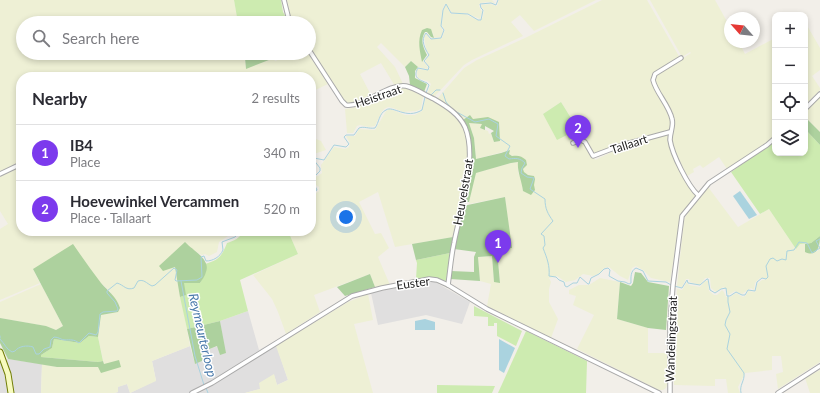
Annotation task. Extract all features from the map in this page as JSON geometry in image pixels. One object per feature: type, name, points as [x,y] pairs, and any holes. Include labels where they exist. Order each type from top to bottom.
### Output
[{"type":"main road","points":[[0,352],[8,374],[11,393]]},
{"type":"street","points":[[284,0],[288,16]]},
{"type":"street","points":[[681,58],[653,76],[654,84],[672,117],[673,125],[670,132],[671,142],[678,162],[689,183],[698,195],[709,183],[772,141]]},
{"type":"street","name":"Heistraat","points":[[315,60],[346,105],[355,105],[398,86],[410,87],[425,95]]},
{"type":"street","points":[[808,106],[820,94]]},
{"type":"street","name":"Heuvelstraat","points":[[425,95],[455,114],[465,127],[468,141],[470,163],[454,244],[448,285]]},
{"type":"street","name":"Tallaart","points":[[573,142],[581,140],[585,142],[593,156],[622,145],[670,132]]},
{"type":"street","points":[[0,174],[16,166]]},
{"type":"street","name":"Wandelingstraat","points":[[670,393],[670,324],[681,219],[698,195]]},
{"type":"street","name":"Euster","points":[[192,393],[212,383],[352,296],[420,280],[437,280],[448,285],[487,309],[659,393]]},
{"type":"street","points":[[778,393],[820,366]]},
{"type":"shaded area","points":[[425,282],[435,282],[470,302],[462,324],[426,315],[378,325],[371,293]]},
{"type":"shaded area","points":[[248,311],[259,350],[275,341],[288,380],[277,385],[274,375],[260,389],[245,393],[130,393],[156,380],[152,361],[190,346],[195,364],[201,352],[218,346],[220,354],[225,353],[220,321]]},
{"type":"shaded area","points":[[0,359],[1,362],[8,359],[42,364],[41,393],[0,393]]},
{"type":"shaded area","points":[[127,384],[130,393],[114,393],[118,392],[117,387]]},
{"type":"green space","points":[[0,0],[234,0],[237,16],[16,16],[16,60],[245,60],[246,68],[268,60],[313,60],[328,84],[316,90],[316,72],[16,72],[16,164],[0,172]]},
{"type":"green space","points":[[234,0],[281,0],[285,16],[237,16]]},
{"type":"green space","points":[[287,0],[492,0],[495,3],[480,3],[479,6],[482,12],[480,19],[466,13],[452,13],[445,4],[442,10],[441,27],[443,31],[441,37],[434,38],[433,33],[427,28],[420,35],[423,61],[428,68],[427,69],[418,67],[411,61],[405,67],[381,43],[377,47],[395,67],[403,84],[395,86],[381,63],[360,74],[371,95],[354,103],[348,103],[345,101],[316,58],[316,16],[290,16]]},
{"type":"green space","points":[[499,0],[596,0],[534,31],[520,15],[511,22],[523,36],[464,65],[433,98],[427,94],[431,84],[428,81],[418,78],[417,71],[418,69],[430,69],[425,61],[429,55],[426,49],[424,36],[426,34],[432,39],[442,38],[445,30],[442,26],[443,10],[446,5],[451,14],[465,14],[480,21],[483,17],[484,10],[481,5],[490,4],[497,6]]},
{"type":"green space","points":[[602,0],[647,0],[680,58],[653,75],[650,80],[671,119],[671,129],[669,131],[594,154],[595,160],[616,150],[668,134],[670,144],[696,195],[680,217],[670,282],[651,278],[643,270],[636,266],[632,268],[628,280],[620,276],[609,267],[604,268],[600,273],[593,276],[583,274],[575,280],[566,282],[557,276],[549,278],[551,282],[549,289],[549,302],[558,319],[551,338],[487,306],[491,284],[480,281],[478,257],[492,256],[494,282],[500,282],[497,250],[511,248],[505,197],[469,204],[475,173],[518,162],[518,172],[522,181],[523,191],[534,185],[534,176],[528,175],[524,172],[523,169],[527,165],[509,154],[510,150],[476,159],[474,138],[469,123],[483,124],[480,128],[488,131],[489,134],[491,133],[494,142],[500,141],[499,122],[473,119],[470,115],[463,120],[437,99],[464,68],[477,60]],"holes":[[[561,102],[581,133],[569,140],[567,135],[543,114]]]},
{"type":"green space","points":[[650,0],[715,0],[724,16],[724,48],[742,48],[745,54],[756,48],[760,48],[760,46],[772,40],[772,138],[727,169],[719,157],[703,168],[700,165],[693,169],[694,172],[687,176],[672,143],[675,123],[674,118],[653,80],[655,76],[691,53],[690,52],[682,57]]},
{"type":"green space","points":[[808,27],[820,48],[820,70],[812,76],[820,90],[808,102]]},
{"type":"green space","points":[[427,28],[431,29],[434,38],[425,32],[423,44],[427,55],[422,62],[419,46],[420,38],[422,30]]},
{"type":"green space","points":[[245,60],[269,60],[246,69]]},
{"type":"green space","points":[[411,61],[418,67],[415,71],[415,78],[427,84],[424,92],[410,85],[409,76],[405,67]]},
{"type":"green space","points":[[399,88],[406,88],[423,96],[421,109],[403,112],[388,107],[381,113],[375,126],[369,127],[360,125],[357,126],[353,133],[347,133],[345,109],[353,108]]},
{"type":"green space","points":[[426,97],[457,117],[464,129],[467,143],[468,163],[453,237],[395,247],[378,192],[359,202],[375,234],[381,233],[389,248],[378,257],[390,285],[375,287],[370,274],[314,295],[320,312],[286,334],[272,299],[253,275],[298,254],[290,236],[316,236],[316,193],[319,191],[319,187],[316,185],[316,177],[322,173],[321,165],[334,147],[345,149],[349,147],[350,143],[346,136],[355,136],[359,129],[375,130],[386,111],[390,109],[405,115],[415,115],[422,111]]},
{"type":"green space","points":[[820,97],[820,132],[808,120],[808,108]]},
{"type":"green space","points":[[561,102],[581,134],[569,140],[567,135],[557,140],[543,114]]},
{"type":"green space","points":[[470,115],[473,119],[488,117],[499,122],[500,141],[494,142],[491,133],[494,131],[485,126],[485,130],[480,128],[482,124],[469,123],[474,138],[476,159],[510,150],[509,154],[512,156],[523,158],[526,160],[527,165],[523,169],[524,172],[528,175],[534,176],[535,179],[535,190],[531,195],[523,191],[518,162],[476,173],[469,202],[464,202],[469,149],[467,128],[463,120]]},
{"type":"green space","points":[[808,120],[820,132],[820,145],[808,132]]},
{"type":"green space","points":[[808,132],[820,145],[820,236],[811,243],[800,244],[796,249],[769,209],[760,214],[731,172],[772,143],[772,156],[808,156]]},
{"type":"green space","points":[[316,139],[321,141],[326,150],[316,153]]},
{"type":"green space","points":[[16,169],[16,236],[228,236],[219,242],[217,252],[209,256],[205,254],[202,255],[191,249],[175,267],[190,346],[152,361],[156,381],[130,393],[127,384],[118,387],[118,392],[114,393],[41,393],[42,364],[57,367],[98,367],[104,364],[98,337],[101,315],[118,312],[110,291],[102,284],[33,269],[40,283],[0,300],[0,229],[8,224],[0,211],[0,177]]},
{"type":"green space","points":[[708,187],[738,227],[769,209],[796,249],[800,244],[805,244],[805,252],[818,251],[820,242],[820,362],[778,389],[776,374],[783,372],[781,356],[772,356],[772,370],[745,373],[738,387],[740,393],[728,393],[726,379],[715,379],[715,386],[674,385],[674,340],[677,289],[682,290],[687,282],[689,285],[700,287],[705,281],[708,281],[709,291],[714,295],[717,295],[722,290],[726,297],[730,297],[736,293],[743,297],[748,291],[755,292],[757,284],[762,280],[765,280],[765,278],[760,278],[755,283],[754,290],[751,288],[742,294],[735,291],[728,295],[727,290],[723,287],[716,292],[711,288],[710,278],[705,278],[700,285],[686,279],[682,287],[677,286],[684,220]]},
{"type":"green space","points":[[505,197],[512,248],[497,250],[500,283],[494,282],[492,256],[478,257],[480,281],[450,279],[451,271],[474,272],[474,257],[476,252],[454,249],[463,206]]},
{"type":"green space","points":[[290,236],[298,254],[240,280],[248,311],[220,321],[187,329],[180,297],[185,295],[183,283],[200,283],[206,271],[205,264],[214,261],[219,257],[227,243],[239,237]]},
{"type":"green space","points":[[820,236],[819,247],[817,250],[813,253],[805,252],[805,244],[811,243]]},
{"type":"green space","points":[[453,237],[450,253],[416,260],[412,244]]},
{"type":"green space","points":[[185,242],[200,255],[207,267],[205,275],[200,283],[184,283],[186,295],[180,297],[175,267],[163,271],[159,266]]},
{"type":"green space","points":[[73,244],[101,283],[114,297],[120,308],[118,312],[101,315],[98,337],[89,336],[80,343],[54,339],[52,348],[41,355],[41,357],[98,362],[103,361],[104,364],[119,360],[121,367],[101,373],[98,367],[57,367],[8,359],[0,343],[0,318],[46,326],[56,330],[63,326],[33,269]]},
{"type":"green space","points":[[450,253],[446,281],[431,278],[416,279],[416,260]]},
{"type":"green space","points":[[635,272],[641,273],[648,282],[669,286],[666,330],[648,328],[617,319],[620,282],[631,286]]},
{"type":"green space","points":[[370,274],[375,287],[345,296],[337,287]]},
{"type":"green space","points":[[600,278],[620,282],[617,319],[648,328],[648,353],[667,353],[667,385],[663,390],[659,390],[577,349],[594,315],[573,305],[576,296],[569,294],[569,290],[579,285],[589,285]]},
{"type":"green space","points":[[41,284],[63,326],[56,330],[45,326],[0,318],[0,302]]},
{"type":"green space","points":[[368,294],[373,320],[354,324],[373,393],[245,393],[260,389],[259,383],[274,374],[277,385],[288,380],[276,346],[348,302]]},
{"type":"green space","points":[[474,306],[522,331],[516,346],[497,336],[497,323],[494,323],[494,326],[488,326],[488,317],[474,316]]},
{"type":"green space","points":[[220,321],[226,353],[220,355],[217,346],[202,352],[204,360],[195,364],[187,329]]},
{"type":"green space","points":[[526,331],[587,361],[586,393],[498,393]]},
{"type":"green space","points":[[89,336],[98,337],[103,361],[98,362],[41,357],[41,355],[52,348],[54,339],[80,343]]},
{"type":"green space","points":[[820,370],[820,393],[810,393],[805,378]]},
{"type":"green space","points":[[437,385],[495,386],[492,393],[437,393]]},
{"type":"water","points":[[740,191],[757,215],[749,219],[733,196]]},
{"type":"water","points":[[425,319],[435,322],[435,330],[415,330],[415,321]]},
{"type":"water","points":[[499,339],[515,348],[504,373],[499,370]]},
{"type":"waterway","points":[[426,93],[429,85],[416,76],[416,71],[418,68],[428,70],[429,67],[424,61],[429,55],[423,39],[426,33],[431,39],[441,38],[444,30],[441,26],[443,10],[446,4],[451,13],[468,14],[478,20],[481,20],[483,10],[480,4],[491,3],[496,5],[498,0]]},
{"type":"waterway","points":[[429,94],[431,95],[436,90],[440,90]]},
{"type":"waterway","points":[[443,93],[446,102],[451,108]]},
{"type":"waterway","points":[[316,158],[324,160],[334,145],[346,147],[349,144],[344,137],[346,135],[354,135],[359,128],[375,128],[380,116],[386,110],[392,109],[411,114],[422,110],[425,97]]},
{"type":"waterway","points":[[453,110],[475,122],[489,119],[498,124],[496,136],[510,146],[505,156],[509,159],[514,158],[523,161],[525,163],[521,173],[527,177],[534,178],[530,189],[545,199],[547,211],[553,221],[541,234],[544,236],[545,245],[543,248],[548,262],[549,276],[556,277],[564,282],[565,286],[567,287],[573,283],[577,283],[580,277],[589,284],[591,278],[608,268],[610,270],[609,276],[618,281],[629,284],[631,283],[632,273],[636,268],[643,271],[648,281],[666,282],[671,285]]},
{"type":"waterway","points":[[316,163],[320,168],[320,171],[316,175]]},
{"type":"waterway","points":[[0,339],[12,352],[23,346],[28,346],[33,347],[36,354],[39,354],[44,349],[50,347],[51,340],[54,337],[64,340],[74,340],[79,343],[89,333],[96,335],[98,332],[100,314],[103,312],[117,311],[118,309],[115,302],[107,293],[107,291],[117,283],[129,289],[134,288],[138,281],[143,281],[152,286],[174,268],[177,270],[176,281],[197,280],[202,277],[201,257],[204,256],[206,261],[216,258],[223,250],[222,242],[236,236]]},
{"type":"waterway","points":[[674,286],[682,288],[687,280],[688,283],[700,285],[708,279],[710,290],[715,293],[726,288],[727,296],[730,296],[736,292],[745,295],[748,290],[755,291],[757,282],[762,278],[766,279],[768,277],[766,266],[770,259],[773,258],[777,261],[782,259],[786,260],[787,251],[794,250],[799,242],[807,243],[812,253],[820,248],[816,241],[820,239]]},
{"type":"waterway","name":"Reymeurterloop","points":[[181,281],[195,356],[204,385]]},
{"type":"waterway","points":[[728,296],[730,312],[725,325],[730,334],[727,349],[744,373],[741,393]]},
{"type":"waterway","name":"Reymeurterloop","points":[[206,388],[208,393]]},
{"type":"place","name":"Hoevewinkel Vercammen","points":[[578,148]]},
{"type":"place","name":"IB4","points":[[498,263]]}]
